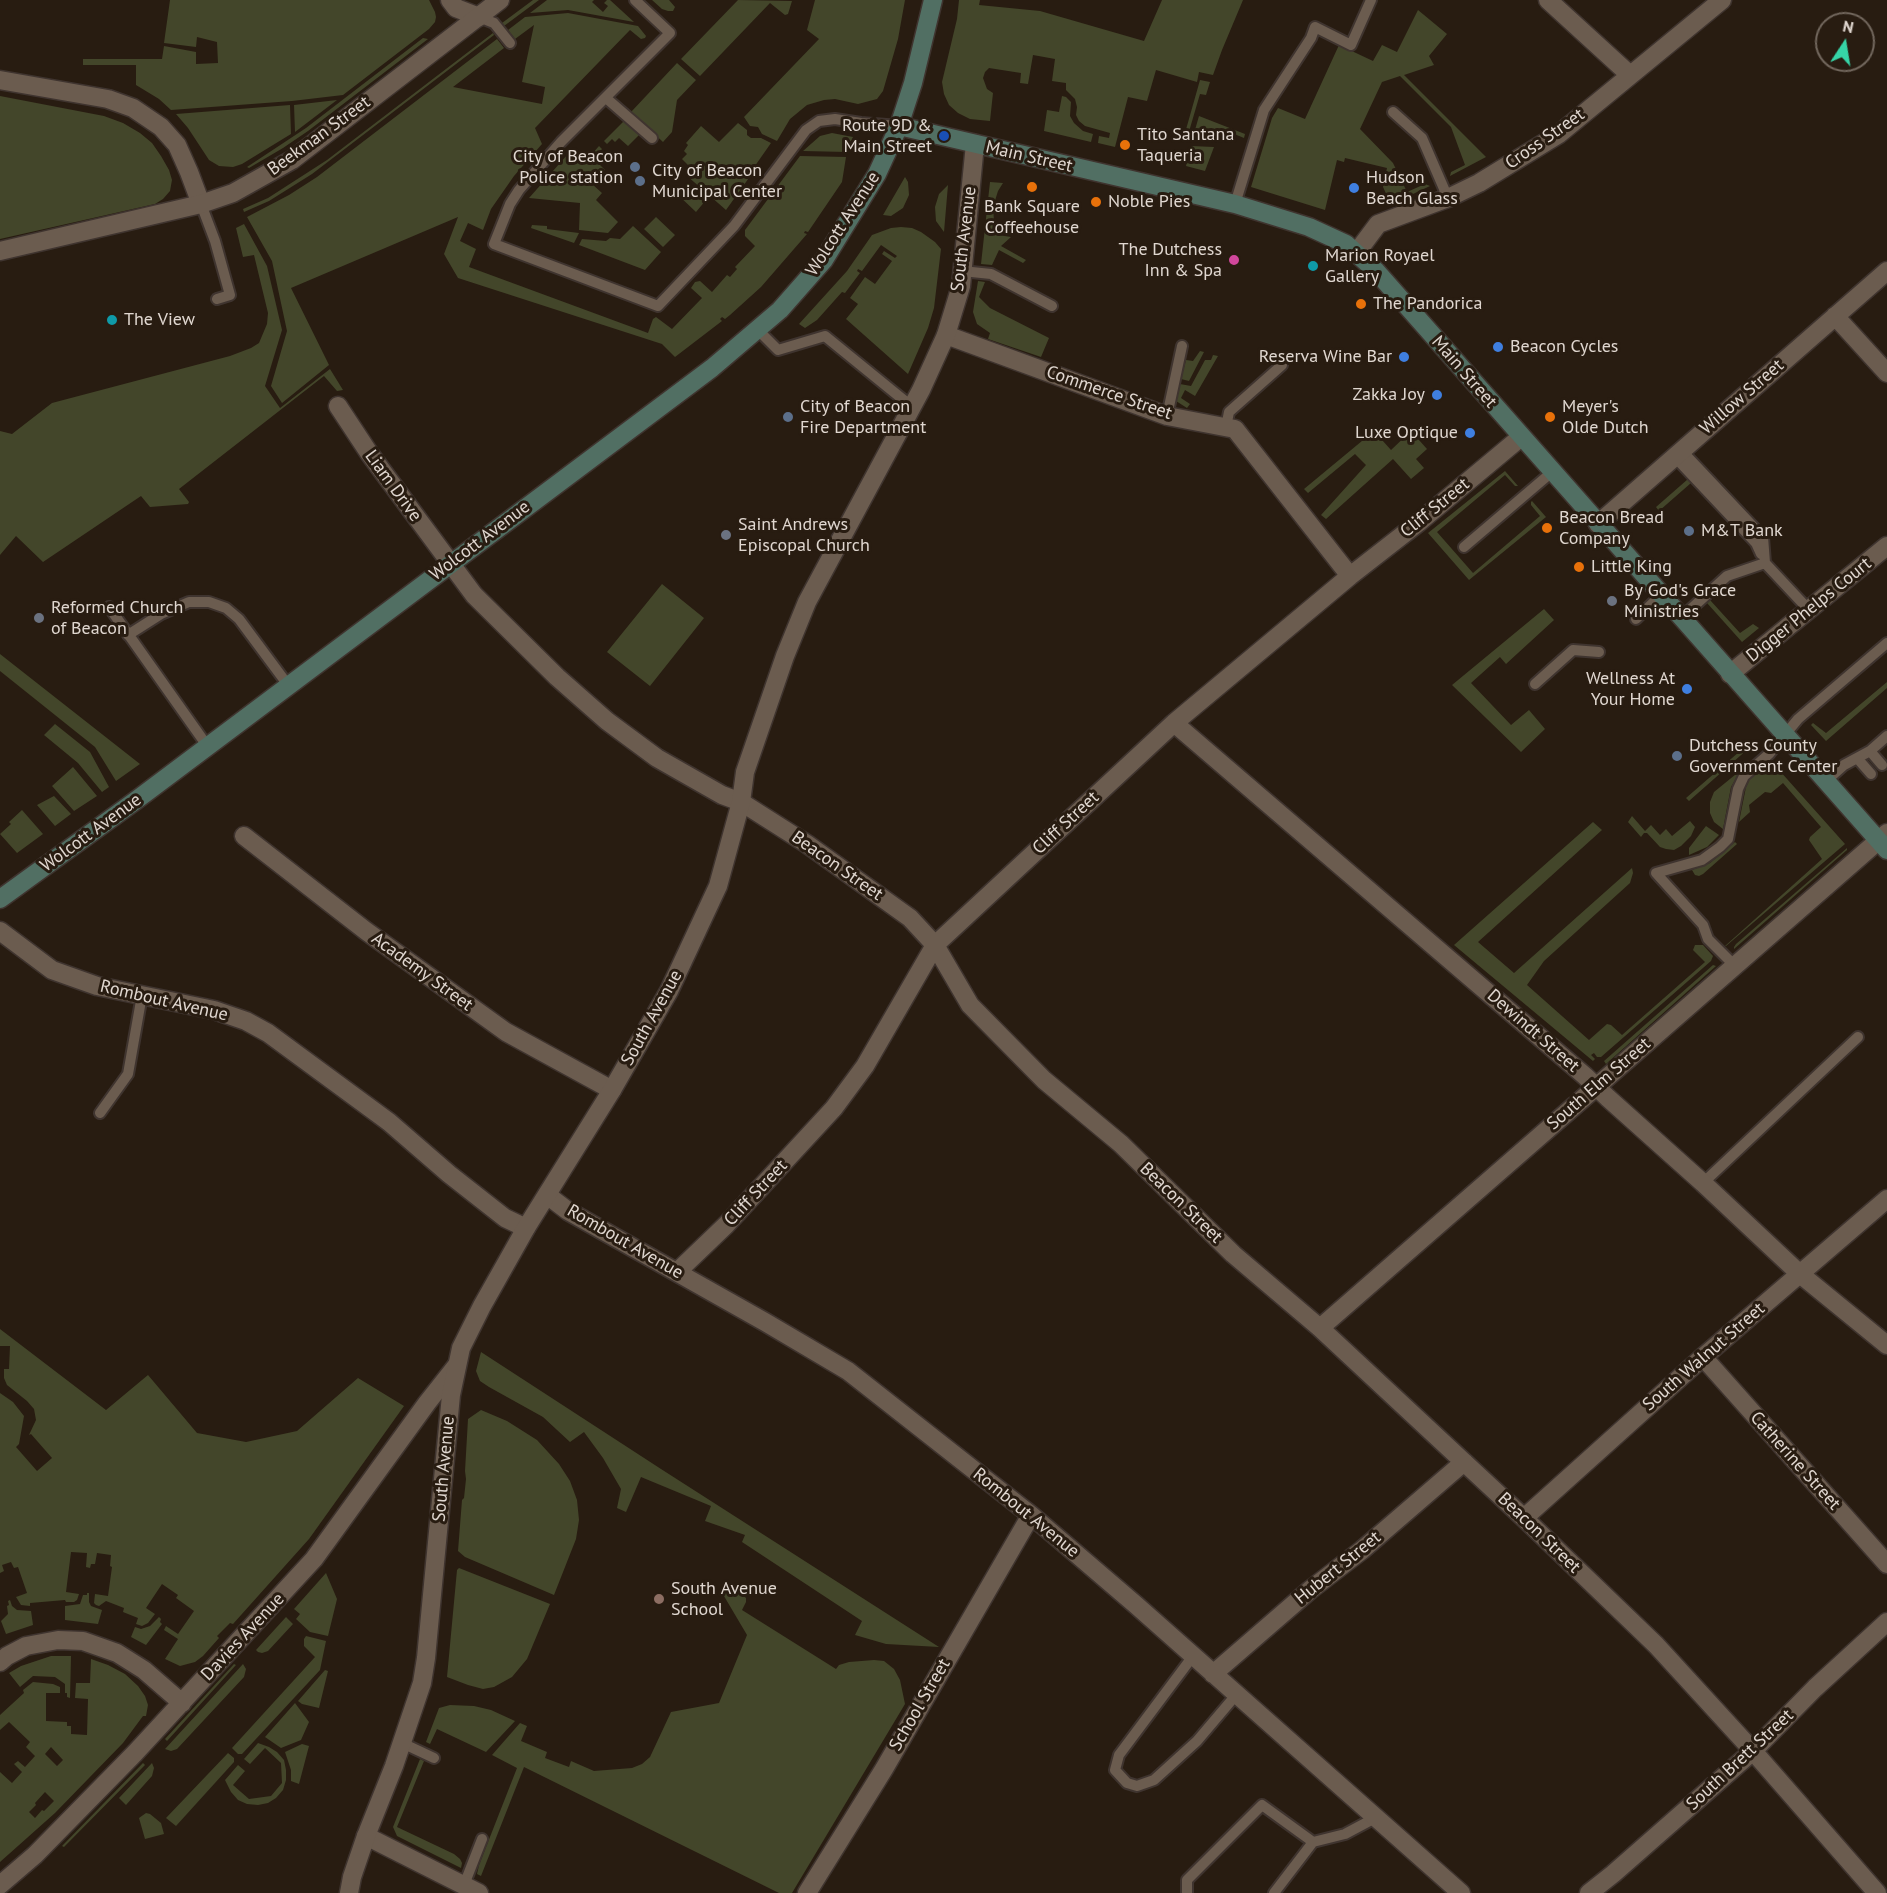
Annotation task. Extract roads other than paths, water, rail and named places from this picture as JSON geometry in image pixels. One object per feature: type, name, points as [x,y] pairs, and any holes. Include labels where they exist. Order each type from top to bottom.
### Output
[{"type":"main road","name":"Wolcott Avenue","points":[[0,899],[208,747],[712,368],[780,310],[824,260],[876,174],[898,126],[913,83],[933,0]]},
{"type":"main road","name":"Main Street","points":[[898,126],[1235,204],[1309,227],[1346,244],[1357,252],[1784,735],[1884,841]]},
{"type":"street","points":[[450,0],[456,8],[479,17]]},
{"type":"street","name":"Beekman Street","points":[[0,251],[201,204],[233,193],[292,160],[500,0]]},
{"type":"street","points":[[1548,0],[1630,75]]},
{"type":"street","name":"Cross Street","points":[[1357,252],[1378,224],[1448,198],[1479,183],[1559,134],[1722,0]]},
{"type":"street","points":[[0,80],[108,99],[134,108],[161,127],[177,145],[201,204]]},
{"type":"street","name":"South Avenue","points":[[349,1893],[366,1836],[402,1743],[422,1683],[451,1395],[460,1348],[526,1228],[612,1090],[669,991],[718,886],[741,802],[745,772],[785,656],[807,602],[921,390],[946,334],[961,286],[975,144]]},
{"type":"street","name":"Willow Street","points":[[1598,524],[1887,271]]},
{"type":"street","points":[[1835,316],[1887,373]]},
{"type":"street","name":"Commerce Street","points":[[946,334],[1167,416],[1235,429],[1350,576]]},
{"type":"street","name":"Liam Drive","points":[[338,406],[369,453],[450,564]]},
{"type":"street","name":"Cliff Street","points":[[677,1272],[726,1225],[834,1108],[865,1066],[935,945],[1174,723],[1521,437]]},
{"type":"street","name":"Digger Phelps Court","points":[[1731,675],[1887,546]]},
{"type":"street","name":"Beacon Street","points":[[450,564],[474,595],[607,721],[657,758],[722,795],[741,802],[807,844],[910,918],[935,945],[970,1005],[1044,1080],[1121,1144],[1233,1254],[1320,1328],[1656,1645],[1753,1751],[1877,1893]]},
{"type":"street","name":"Dewindt Street","points":[[1174,723],[1585,1076],[1800,1274],[1887,1346]]},
{"type":"street","name":"Academy Street","points":[[244,836],[366,931],[506,1032],[612,1090]]},
{"type":"street","name":"South Elm Street","points":[[1320,1328],[1734,965],[1884,841]]},
{"type":"street","name":"Rombout Avenue","points":[[0,931],[52,970],[97,986],[214,1010],[246,1021],[268,1033],[389,1122],[449,1174],[505,1218],[526,1228]]},
{"type":"street","name":"Rombout Avenue","points":[[547,1195],[568,1211],[848,1371],[1031,1515],[1461,1893]]},
{"type":"street","name":"South Walnut Street","points":[[1524,1518],[1702,1358],[1887,1199]]},
{"type":"street","name":"Catherine Street","points":[[1702,1358],[1887,1564]]},
{"type":"street","name":"Davies Avenue","points":[[0,1885],[57,1833],[135,1754],[315,1559],[457,1365]]},
{"type":"street","name":"Hubert Street","points":[[1213,1674],[1464,1462]]},
{"type":"street","name":"School Street","points":[[807,1893],[884,1769],[1031,1515]]},
{"type":"street","name":"South Brett Street","points":[[1588,1893],[1613,1874],[1753,1751],[1815,1688],[1887,1622]]},
{"type":"street","points":[[0,1662],[26,1646],[58,1640],[83,1641],[117,1653],[135,1664],[182,1703]]},
{"type":"street","points":[[366,1836],[471,1889]]},
{"type":"lane","points":[[635,0],[670,33],[561,142],[514,196],[494,244],[658,306],[734,226],[806,130],[819,121],[835,119],[898,126]]},
{"type":"lane","points":[[1235,204],[1264,110],[1311,38],[1315,27],[1351,45],[1371,0]]},
{"type":"lane","points":[[479,17],[494,23],[510,43]]},
{"type":"lane","points":[[606,98],[652,138]]},
{"type":"lane","points":[[1393,112],[1422,138],[1448,198]]},
{"type":"lane","points":[[201,204],[215,242],[230,295],[217,299]]},
{"type":"lane","points":[[962,271],[991,274],[1052,306]]},
{"type":"lane","points":[[757,329],[778,350],[825,336],[911,406]]},
{"type":"lane","points":[[1167,416],[1182,346]]},
{"type":"lane","points":[[1226,427],[1229,412],[1282,364]]},
{"type":"lane","points":[[1678,453],[1756,543],[1765,563],[1809,610]]},
{"type":"lane","points":[[1464,547],[1552,472]]},
{"type":"lane","points":[[1681,618],[1727,576],[1765,563]]},
{"type":"lane","points":[[1636,619],[1661,595]]},
{"type":"lane","points":[[128,635],[161,614],[189,602],[209,602],[226,608],[239,619],[288,685]]},
{"type":"lane","points":[[108,607],[208,747]]},
{"type":"lane","points":[[1734,965],[1708,939],[1703,925],[1656,873],[1702,860],[1720,847],[1728,839],[1740,782],[1744,776],[1768,754],[1798,719],[1887,643]]},
{"type":"lane","points":[[1535,684],[1573,650],[1599,652]]},
{"type":"lane","points":[[1826,781],[1844,765],[1870,751],[1887,736]]},
{"type":"lane","points":[[1870,751],[1882,765]]},
{"type":"lane","points":[[1857,758],[1871,774]]},
{"type":"lane","points":[[100,1113],[128,1074],[142,995]]},
{"type":"lane","points":[[1703,1183],[1858,1037]]},
{"type":"lane","points":[[1193,1656],[1119,1755],[1115,1770],[1127,1784],[1137,1786],[1154,1780],[1197,1741],[1236,1695]]},
{"type":"lane","points":[[402,1743],[434,1758]]},
{"type":"lane","points":[[1187,1893],[1187,1880],[1262,1805],[1313,1842]]},
{"type":"lane","points":[[1274,1893],[1313,1842],[1345,1834],[1375,1818]]},
{"type":"lane","points":[[471,1889],[482,1839]]},
{"type":"place","name":"Route 9D & Main Street","points":[[944,136]]},
{"type":"place","name":"Tito Santana Taqueria","points":[[1125,145]]},
{"type":"place","name":"City of Beacon Police station","points":[[635,167]]},
{"type":"place","name":"City of Beacon Municipal Center","points":[[640,181]]},
{"type":"place","name":"Bank Square Coffeehouse","points":[[1032,187]]},
{"type":"place","name":"Hudson Beach Glass","points":[[1354,188]]},
{"type":"place","name":"Noble Pies","points":[[1096,202]]},
{"type":"place","name":"The Dutchess Inn & Spa","points":[[1234,260]]},
{"type":"place","name":"Marion Royael Gallery","points":[[1313,266]]},
{"type":"place","name":"The Pandorica","points":[[1361,304]]},
{"type":"place","name":"The View","points":[[112,320]]},
{"type":"place","name":"Beacon Cycles","points":[[1498,347]]},
{"type":"place","name":"Reserva Wine Bar","points":[[1404,357]]},
{"type":"place","name":"Zakka Joy","points":[[1437,395]]},
{"type":"place","name":"City of Beacon Fire Department","points":[[788,417]]},
{"type":"place","name":"Meyer's Olde Dutch","points":[[1550,417]]},
{"type":"place","name":"Luxe Optique","points":[[1470,433]]},
{"type":"place","name":"Beacon Bread Company","points":[[1547,528]]},
{"type":"place","name":"M&T Bank","points":[[1689,531]]},
{"type":"place","name":"Saint Andrews Episcopal Church","points":[[726,535]]},
{"type":"place","name":"Little King","points":[[1579,567]]},
{"type":"place","name":"By God's Grace Ministries","points":[[1612,601]]},
{"type":"place","name":"Reformed Church of Beacon","points":[[39,618]]},
{"type":"place","name":"Wellness At Your Home","points":[[1687,689]]},
{"type":"place","name":"Dutchess County Government Center","points":[[1677,756]]},
{"type":"place","name":"South Avenue School","points":[[659,1599]]}]
